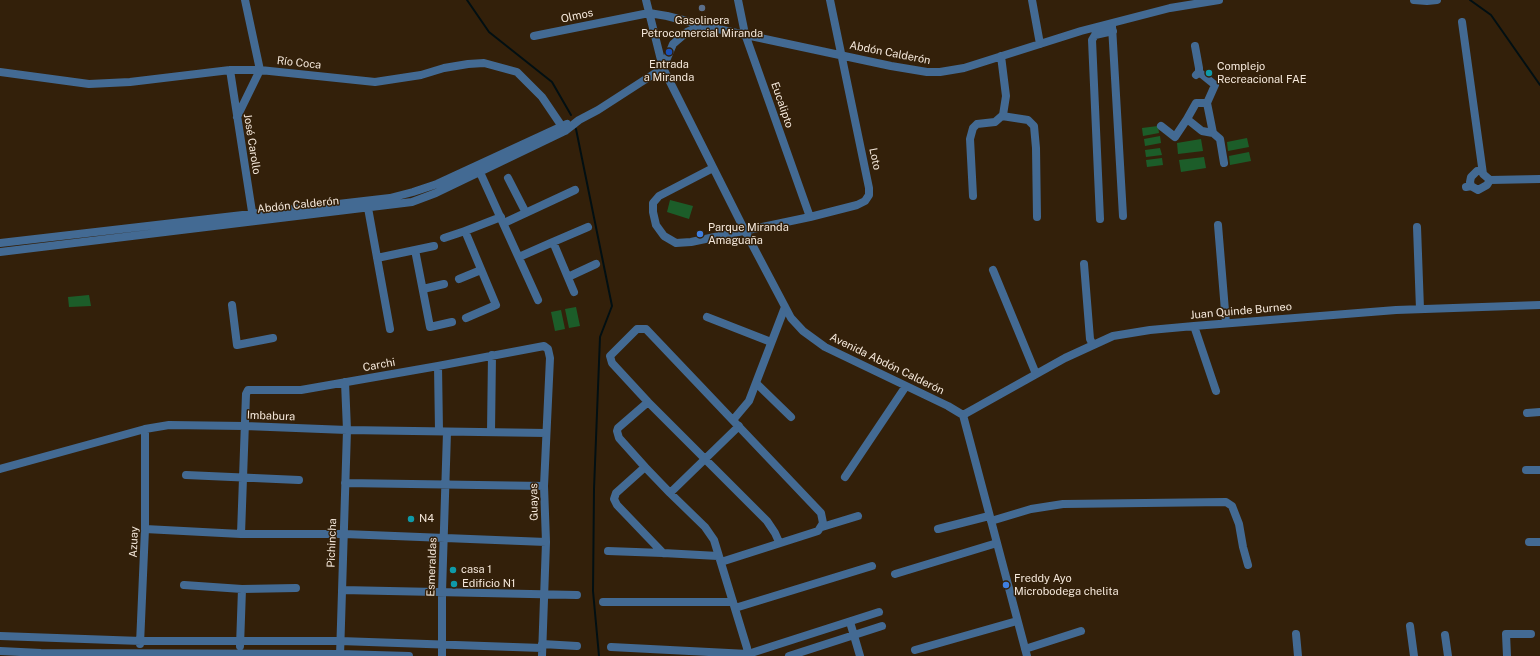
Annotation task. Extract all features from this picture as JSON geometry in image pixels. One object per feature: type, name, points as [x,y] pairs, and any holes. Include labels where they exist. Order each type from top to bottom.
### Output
[{"type":"street","points":[[237,116],[260,70],[245,0]]},
{"type":"street","name":"Avenida Abdón Calderón","points":[[646,0],[663,68],[745,231],[792,318],[803,330],[825,347],[956,410],[963,415]]},
{"type":"street","name":"Eucalipto","points":[[738,0],[745,34],[810,217]]},
{"type":"street","name":"Loto","points":[[713,168],[659,196],[653,203],[653,212],[656,225],[664,236],[676,242],[691,242],[810,217],[857,205],[864,202],[869,195],[869,188],[830,0]]},
{"type":"street","points":[[1032,0],[1040,44]]},
{"type":"street","name":"Abdón Calderón","points":[[649,13],[842,55],[927,72],[940,72],[960,68],[1084,30],[1112,27],[1173,4],[1219,0]]},
{"type":"street","points":[[1414,0],[1437,0]]},
{"type":"street","name":"Olmos","points":[[534,36],[649,13]]},
{"type":"street","points":[[1462,22],[1481,171],[1490,180],[1540,179]]},
{"type":"street","points":[[663,68],[673,44],[687,32],[703,25]]},
{"type":"street","points":[[1093,37],[1112,27],[1123,216]]},
{"type":"street","points":[[1084,30],[1093,37],[1100,219]]},
{"type":"street","points":[[1195,46],[1198,74],[1215,84],[1207,103],[1213,133]]},
{"type":"street","points":[[973,196],[970,139],[973,128],[977,124],[995,122],[1002,116],[1006,96],[1001,56]]},
{"type":"street","name":"Río Coca","points":[[0,72],[89,84],[130,82],[230,70],[260,70],[375,82],[420,75],[444,68],[484,63],[517,72],[542,97],[564,128]]},
{"type":"street","name":"Abdón Calderón","points":[[0,243],[253,217],[368,208],[412,202],[580,120],[663,68]]},
{"type":"street","name":"José Carollo","points":[[230,70],[253,217]]},
{"type":"street","points":[[1161,126],[1175,137],[1196,104],[1207,103]]},
{"type":"street","points":[[1002,116],[1028,120],[1034,126],[1036,148],[1037,216]]},
{"type":"street","points":[[1187,119],[1202,131],[1213,133],[1220,139],[1224,163]]},
{"type":"street","points":[[479,168],[538,300]]},
{"type":"street","name":"Abdón Calderón","points":[[0,252],[390,198],[437,184],[479,168]]},
{"type":"street","points":[[1481,171],[1477,171],[1471,177],[1469,187],[1478,190],[1488,185],[1490,180]]},
{"type":"street","points":[[508,178],[526,213]]},
{"type":"street","points":[[444,238],[526,213],[575,190]]},
{"type":"street","points":[[368,208],[390,329]]},
{"type":"street","points":[[1218,225],[1226,323]]},
{"type":"street","points":[[519,256],[588,227]]},
{"type":"street","points":[[1417,227],[1420,309]]},
{"type":"street","points":[[465,231],[496,306],[466,318]]},
{"type":"street","points":[[553,242],[574,292]]},
{"type":"street","points":[[377,258],[434,246]]},
{"type":"street","points":[[415,250],[430,327],[452,322]]},
{"type":"street","points":[[568,277],[596,264]]},
{"type":"street","points":[[1084,264],[1090,339],[1093,344]]},
{"type":"street","points":[[459,279],[481,270]]},
{"type":"street","points":[[993,270],[1036,374]]},
{"type":"street","points":[[423,289],[444,284]]},
{"type":"street","points":[[232,305],[237,345],[272,338]]},
{"type":"street","name":"Juan Quinde Burneo","points":[[963,415],[1036,374],[1093,344],[1113,336],[1150,330],[1226,323],[1396,310],[1540,305]]},
{"type":"street","points":[[733,420],[749,401],[785,307]]},
{"type":"street","points":[[706,317],[771,342]]},
{"type":"street","points":[[1194,326],[1216,391]]},
{"type":"street","points":[[779,542],[767,521],[648,402],[612,363],[610,356],[637,329],[646,329],[818,508],[822,517],[822,527]]},
{"type":"street","name":"Carchi","points":[[244,426],[246,394],[248,390],[301,390],[438,366],[537,346],[544,346],[548,349]]},
{"type":"street","name":"Guayas","points":[[542,649],[546,542],[544,486],[550,358],[548,349]]},
{"type":"street","points":[[491,432],[492,355]]},
{"type":"street","points":[[438,366],[438,431]]},
{"type":"street","name":"Pichincha","points":[[340,655],[347,430],[345,382]]},
{"type":"street","points":[[756,382],[791,416]]},
{"type":"street","points":[[845,477],[906,386]]},
{"type":"street","points":[[648,402],[618,428],[617,431],[619,438],[714,540],[748,655]]},
{"type":"street","points":[[1527,413],[1540,412]]},
{"type":"street","points":[[963,415],[1026,653],[1081,631]]},
{"type":"street","name":"Imbabura","points":[[0,469],[145,429],[169,425],[347,430],[546,433]]},
{"type":"street","points":[[241,534],[244,426]]},
{"type":"street","points":[[670,493],[739,426]]},
{"type":"street","name":"Azuay","points":[[140,654],[145,529],[145,429]]},
{"type":"street","name":"Esmeraldas","points":[[442,646],[445,485],[448,432]]},
{"type":"street","points":[[646,467],[618,490],[614,496],[614,499],[617,505],[663,552]]},
{"type":"street","points":[[1526,470],[1540,470]]},
{"type":"street","points":[[186,475],[299,480]]},
{"type":"street","points":[[346,483],[544,486]]},
{"type":"street","points":[[938,529],[1063,504],[1226,502],[1232,506],[1239,524],[1248,565]]},
{"type":"street","points":[[608,551],[663,552],[720,559],[818,531],[822,527],[858,516]]},
{"type":"street","points":[[145,529],[241,534],[344,534],[444,541],[546,542]]},
{"type":"street","points":[[1529,542],[1540,542]]},
{"type":"street","points":[[894,574],[997,543]]},
{"type":"street","points":[[603,602],[734,605],[872,566]]},
{"type":"street","points":[[184,585],[242,589],[296,588]]},
{"type":"street","points":[[240,655],[242,589]]},
{"type":"street","points":[[342,590],[577,595]]},
{"type":"street","points":[[611,647],[748,655],[879,612]]},
{"type":"street","points":[[915,650],[1018,621]]},
{"type":"street","points":[[850,622],[860,656]]},
{"type":"street","points":[[789,656],[882,626]]},
{"type":"street","points":[[1410,626],[1414,656]]},
{"type":"street","points":[[1296,634],[1298,656]]},
{"type":"street","points":[[1507,656],[1506,634],[1531,634]]},
{"type":"street","points":[[1445,635],[1448,656]]},
{"type":"street","points":[[0,636],[240,642],[340,641],[542,649],[577,646]]},
{"type":"street","points":[[442,646],[442,656]]},
{"type":"street","points":[[0,651],[41,655],[140,654],[409,656]]},
{"type":"green space","points":[[1158,126],[1159,133],[1143,136],[1142,128]]},
{"type":"green space","points":[[1160,136],[1161,143],[1145,146],[1144,139]]},
{"type":"green space","points":[[1247,138],[1249,147],[1228,151],[1227,142]]},
{"type":"green space","points":[[1201,139],[1203,151],[1178,154],[1177,143]]},
{"type":"green space","points":[[1160,148],[1162,155],[1146,157],[1145,150]]},
{"type":"green space","points":[[1249,152],[1251,161],[1230,165],[1229,156]]},
{"type":"green space","points":[[1204,157],[1206,168],[1181,172],[1179,160]]},
{"type":"green space","points":[[1162,158],[1163,165],[1147,167],[1146,160]]},
{"type":"green space","points":[[670,200],[693,206],[689,219],[667,212]]},
{"type":"green space","points":[[89,295],[91,306],[69,307],[68,297]]},
{"type":"green space","points":[[576,307],[580,326],[569,328],[565,309]]},
{"type":"green space","points":[[561,310],[565,329],[555,331],[551,312]]},
{"type":"waterway","points":[[467,0],[489,32],[552,82],[571,115]]},
{"type":"waterway","points":[[1470,0],[1491,15],[1540,85]]},
{"type":"waterway","points":[[576,129],[612,306],[600,337],[594,489],[593,591],[599,656]]},
{"type":"place","name":"Gasolinera Petrocomercial Miranda","points":[[702,8]]},
{"type":"place","name":"Entrada a Miranda","points":[[669,52]]},
{"type":"place","name":"Complejo Recreacional FAE","points":[[1209,73]]},
{"type":"place","name":"Parque Miranda Amaguaña","points":[[700,234]]},
{"type":"place","name":"N4","points":[[411,519]]},
{"type":"place","name":"casa 1","points":[[453,570]]},
{"type":"place","name":"Edificio N1","points":[[454,584]]},
{"type":"place","name":"Freddy Ayo Microbodega chelita","points":[[1006,585]]}]
